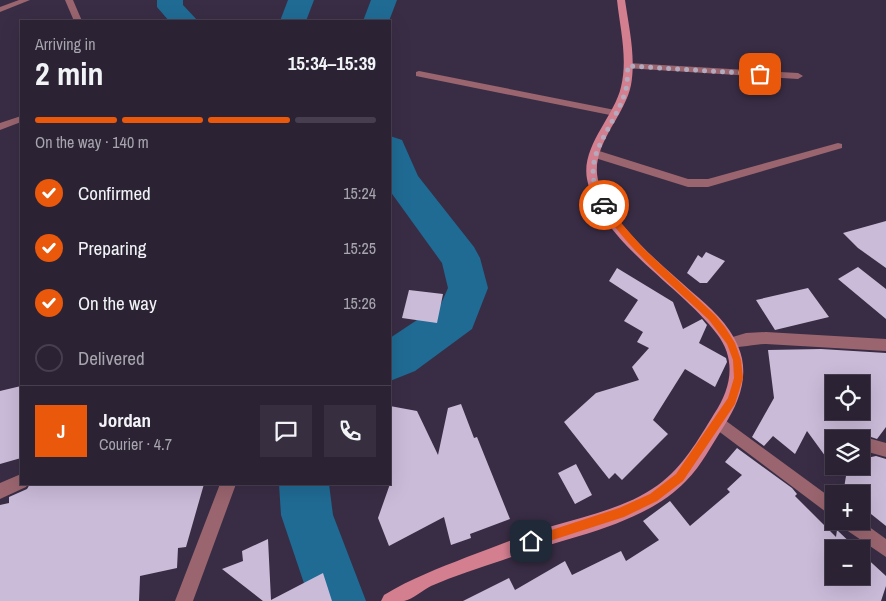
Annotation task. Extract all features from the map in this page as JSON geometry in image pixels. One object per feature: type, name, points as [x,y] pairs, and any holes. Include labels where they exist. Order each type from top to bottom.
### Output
[{"type":"main road","points":[[390,601],[424,581],[531,541],[621,513],[653,497],[680,478],[732,400],[739,378],[737,360],[731,343],[712,317],[641,251],[612,218],[597,194],[592,177],[596,154],[626,89],[628,66],[621,0]]},
{"type":"street","points":[[0,10],[26,0]]},
{"type":"street","points":[[70,0],[78,20]]},
{"type":"street","points":[[628,66],[798,76]]},
{"type":"street","points":[[419,74],[615,113]]},
{"type":"street","points":[[0,127],[20,119]]},
{"type":"street","points":[[596,154],[688,183],[698,184],[708,183],[838,146]]},
{"type":"street","points":[[731,343],[746,339],[766,338],[886,345]]},
{"type":"street","points":[[718,422],[825,503]]},
{"type":"street","points":[[870,446],[886,450]]},
{"type":"street","points":[[0,491],[20,482]]},
{"type":"street","points":[[184,601],[228,485]]},
{"type":"street","points":[[860,530],[886,549]]},
{"type":"building","points":[[886,221],[886,268],[858,248],[843,233]]},
{"type":"building","points":[[706,252],[725,261],[707,283],[700,283],[687,273],[698,255],[702,258]]},
{"type":"building","points":[[858,267],[886,289],[886,319],[838,279]]},
{"type":"building","points":[[617,268],[673,302],[683,329],[702,319],[707,325],[699,343],[726,358],[727,362],[715,387],[685,369],[653,420],[668,434],[622,480],[615,473],[609,479],[564,422],[596,393],[639,380],[632,367],[649,348],[637,342],[643,332],[624,321],[638,300],[609,281]]},
{"type":"building","points":[[808,288],[829,317],[775,330],[756,300]]},
{"type":"building","points":[[409,290],[443,294],[437,323],[402,318]]},
{"type":"building","points":[[821,349],[886,353],[886,427],[877,439],[870,437],[870,430],[825,430],[825,456],[807,431],[795,454],[773,436],[764,446],[752,437],[774,398],[768,350]]},
{"type":"building","points":[[20,386],[20,458],[0,464],[0,391]]},
{"type":"building","points":[[461,404],[474,438],[477,437],[510,519],[470,534],[471,538],[451,545],[444,517],[389,546],[378,518],[391,485],[391,406],[417,411],[438,455],[448,408]]},
{"type":"building","points":[[737,448],[792,488],[797,494],[795,496],[825,526],[825,530],[829,530],[836,537],[837,530],[848,540],[825,540],[825,585],[870,585],[870,561],[886,576],[886,586],[881,601],[463,601],[509,578],[515,590],[565,561],[572,575],[621,551],[626,561],[659,540],[643,521],[670,501],[690,526],[730,492],[727,489],[742,475],[725,462]]},
{"type":"building","points":[[876,456],[886,459],[886,526],[870,513],[870,485],[844,485],[846,476],[844,475],[870,475],[870,457]]},
{"type":"building","points":[[576,464],[592,495],[575,504],[558,473]]},
{"type":"building","points":[[29,485],[204,485],[186,547],[178,548],[177,568],[140,576],[139,601],[0,601],[0,505],[9,503],[9,497],[27,489]]},
{"type":"building","points":[[268,539],[271,600],[323,573],[332,601],[263,601],[222,569],[243,561],[242,551]]},
{"type":"waterway","points":[[170,0],[170,7],[183,20]]},
{"type":"waterway","points":[[293,20],[301,0]]},
{"type":"waterway","points":[[376,20],[384,0]]},
{"type":"waterway","points":[[391,151],[402,181],[460,258],[468,288],[457,316],[399,357],[391,361]]},
{"type":"waterway","points":[[304,485],[307,515],[338,601]]},
{"type":"way so far","points":[[604,205],[597,194],[592,177],[594,160],[626,89],[628,66],[760,74]]},
{"type":"route","points":[[531,541],[621,513],[653,497],[680,478],[732,400],[739,378],[737,360],[731,343],[712,317],[641,251],[612,218],[604,205]]}]
